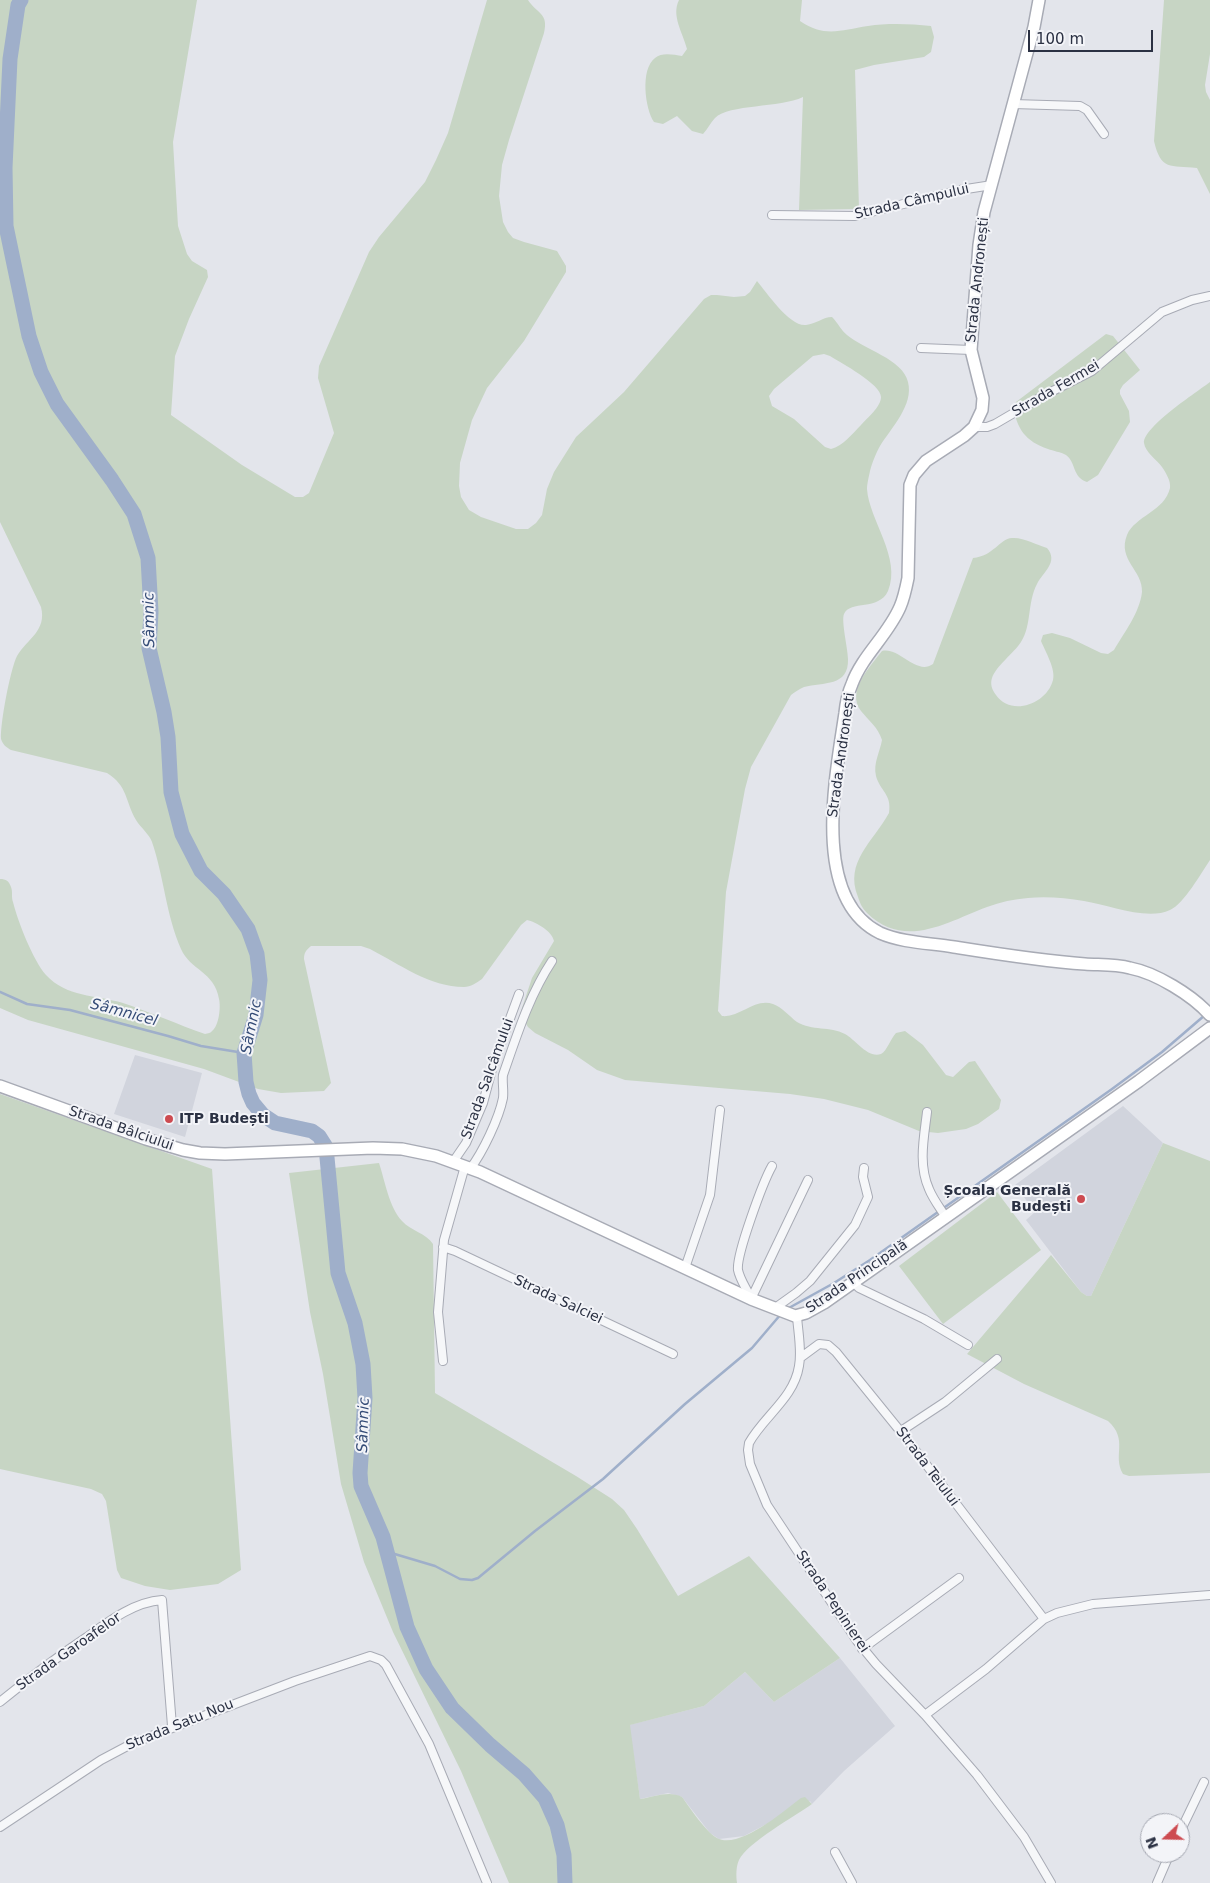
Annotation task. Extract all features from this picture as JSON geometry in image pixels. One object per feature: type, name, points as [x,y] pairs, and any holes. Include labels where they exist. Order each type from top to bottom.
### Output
[{"type":"street","name":"Strada Andronești","points":[[1039,0],[1034,27],[984,212],[979,245],[971,350],[983,398],[982,410],[974,427],[964,436],[926,461],[914,475],[909,496],[908,578],[905,592],[895,618],[852,683],[845,710],[833,828],[832,844],[835,862],[843,892],[856,914],[864,923],[882,934],[905,940],[1034,960],[1129,967],[1162,980],[1198,1004],[1209,1014]]},
{"type":"street","points":[[1013,104],[1080,106],[1087,110],[1104,134]]},
{"type":"street","name":"Strada Câmpului","points":[[772,215],[855,216],[992,184]]},
{"type":"street","name":"Strada Fermei","points":[[974,427],[987,427],[995,424],[1041,397],[1092,371],[1162,312],[1192,300],[1210,296]]},
{"type":"street","points":[[921,348],[971,350]]},
{"type":"street","points":[[443,1361],[438,1312],[443,1247],[449,1220],[467,1167],[476,1161],[498,1114],[503,1095],[503,1074],[526,1010],[539,981],[552,961]]},
{"type":"street","name":"Strada Salcâmului","points":[[453,1162],[466,1143],[482,1103],[494,1062],[519,994]]},
{"type":"street","name":"Strada Principală","points":[[351,1149],[402,1149],[419,1152],[467,1167],[751,1299],[795,1316],[824,1303],[856,1285],[945,1215],[1139,1081],[1210,1028]]},
{"type":"street","name":"Strada Bâlciului","points":[[0,1086],[163,1145],[200,1153],[351,1149]]},
{"type":"street","points":[[685,1268],[710,1195],[720,1110]]},
{"type":"street","points":[[927,1112],[923,1139],[923,1168],[930,1192],[945,1215]]},
{"type":"street","points":[[751,1299],[739,1274],[739,1258],[764,1180],[772,1166]]},
{"type":"street","points":[[776,1309],[810,1281],[855,1225],[868,1198],[863,1176],[864,1168]]},
{"type":"street","points":[[751,1299],[808,1180]]},
{"type":"street","name":"Strada Salciei","points":[[443,1247],[575,1307],[672,1354]]},
{"type":"street","points":[[856,1285],[924,1319],[968,1345]]},
{"type":"street","name":"Strada Pepinierei","points":[[795,1316],[800,1358],[796,1379],[789,1392],[749,1443],[748,1458],[767,1505],[862,1649],[926,1715],[976,1775],[1024,1837],[1051,1883]]},
{"type":"street","name":"Strada Teiului","points":[[800,1358],[819,1344],[828,1345],[901,1431],[1044,1619]]},
{"type":"street","points":[[901,1431],[945,1402],[997,1359]]},
{"type":"street","points":[[862,1649],[959,1578]]},
{"type":"street","points":[[926,1715],[1016,1645],[1044,1619],[1058,1613],[1092,1604],[1210,1596]]},
{"type":"street","name":"Strada Garoafelor","points":[[0,1702],[64,1652],[108,1622],[140,1605],[162,1600],[172,1726]]},
{"type":"street","name":"Strada Satu Nou","points":[[0,1827],[111,1754],[132,1743],[172,1726],[370,1656],[376,1657],[386,1665],[429,1744],[487,1883]]},
{"type":"street","points":[[1189,1813],[1204,1782]]},
{"type":"street","points":[[835,1852],[852,1883]]},
{"type":"street","points":[[1157,1883],[1166,1863]]},
{"type":"shaded area","points":[[135,1055],[202,1073],[185,1137],[114,1114]]},
{"type":"shaded area","name":"Școala Generală Budești","points":[[1123,1106],[1163,1143],[1091,1296],[1087,1296],[1081,1292],[1026,1220],[1035,1212],[1015,1185]]},
{"type":"shaded area","points":[[840,1658],[895,1726],[844,1771],[812,1804],[810,1801],[744,1836],[719,1839],[710,1833],[682,1797],[668,1793],[640,1799],[629,1725],[704,1706],[745,1672],[774,1702]]},
{"type":"green space","points":[[0,0],[197,0],[173,142],[178,226],[187,254],[192,261],[207,270],[208,277],[175,356],[171,415],[242,465],[295,497],[303,497],[309,493],[334,433],[318,378],[319,366],[369,252],[379,237],[425,182],[436,160],[448,133],[487,0],[528,0],[544,17],[544,33],[502,165],[499,196],[503,222],[513,238],[557,251],[566,266],[566,272],[524,341],[487,388],[472,420],[460,463],[459,486],[461,497],[469,510],[481,517],[516,529],[528,529],[542,515],[547,489],[554,472],[576,437],[624,392],[704,299],[711,295],[745,296],[757,281],[779,308],[793,321],[806,325],[832,317],[847,335],[899,367],[905,374],[908,382],[908,399],[905,408],[877,452],[867,487],[869,501],[884,539],[891,566],[888,591],[878,601],[847,610],[843,618],[848,659],[844,674],[834,682],[804,687],[791,695],[751,767],[745,789],[726,892],[718,1011],[722,1016],[729,1016],[760,1004],[773,1004],[803,1025],[845,1034],[871,1054],[876,1055],[883,1052],[896,1033],[905,1031],[923,1045],[946,1075],[953,1077],[969,1062],[975,1061],[1001,1100],[999,1109],[978,1124],[966,1129],[938,1133],[919,1131],[868,1110],[824,1099],[790,1094],[625,1080],[597,1070],[568,1050],[535,1033],[528,1027],[520,1014],[532,978],[554,941],[553,937],[543,928],[527,920],[521,925],[482,979],[467,987],[451,986],[427,979],[361,946],[309,947],[304,959],[331,1083],[324,1091],[281,1093],[258,1089],[204,1069],[28,1020],[0,1008],[0,879],[4,879],[10,885],[18,920],[36,960],[46,975],[63,988],[123,1003],[205,1034],[214,1029],[220,1007],[217,990],[213,983],[190,962],[181,949],[172,923],[152,842],[132,813],[119,783],[107,773],[11,750],[5,746],[1,739],[4,710],[14,663],[21,650],[39,629],[42,615],[41,607],[0,522]],"holes":[[[824,354],[868,380],[875,386],[881,397],[870,416],[851,436],[831,449],[825,447],[794,419],[772,406],[769,396],[774,389],[813,356]]]},
{"type":"green space","points":[[679,0],[802,0],[800,21],[817,30],[825,31],[841,31],[883,24],[931,26],[934,37],[931,52],[924,57],[855,70],[859,209],[799,210],[803,97],[782,103],[731,110],[715,118],[703,134],[692,131],[677,116],[663,124],[654,122],[646,99],[647,71],[650,63],[661,55],[682,56],[687,49],[678,24],[676,12]]},
{"type":"green space","points":[[1164,0],[1210,0],[1210,54],[1205,85],[1210,100],[1210,194],[1197,168],[1168,165],[1160,157],[1154,141]]},
{"type":"green space","points":[[1106,334],[1113,336],[1140,370],[1120,390],[1120,394],[1129,411],[1130,422],[1098,475],[1087,482],[1079,477],[1066,455],[1040,446],[1023,433],[1013,406]]},
{"type":"green space","points":[[1210,382],[1210,860],[1181,901],[1170,910],[1161,913],[1139,913],[1070,899],[1035,897],[997,904],[926,929],[896,930],[881,924],[867,913],[861,905],[855,885],[857,863],[868,843],[889,813],[889,801],[878,781],[875,771],[882,740],[876,728],[861,711],[857,703],[856,695],[861,680],[882,651],[895,653],[920,666],[927,667],[933,664],[973,558],[986,554],[1003,541],[1012,538],[1025,540],[1047,548],[1050,553],[1051,562],[1034,591],[1027,628],[1021,642],[994,673],[991,682],[996,695],[1003,702],[1019,706],[1028,705],[1044,696],[1054,676],[1050,660],[1041,641],[1043,635],[1052,633],[1070,638],[1101,653],[1108,654],[1114,650],[1135,615],[1142,592],[1139,577],[1125,551],[1127,535],[1136,523],[1162,502],[1170,488],[1165,472],[1145,446],[1146,436],[1161,419]]},
{"type":"green space","points":[[0,1094],[212,1169],[241,1570],[218,1584],[170,1590],[145,1586],[121,1578],[117,1570],[106,1501],[102,1494],[91,1489],[0,1469]]},
{"type":"green space","points":[[1163,1143],[1210,1161],[1210,1473],[1129,1476],[1123,1474],[1120,1467],[1118,1435],[1108,1421],[1024,1384],[967,1354],[1051,1255],[1081,1292],[1091,1296]]},
{"type":"green space","points":[[379,1163],[394,1209],[402,1221],[433,1244],[435,1393],[612,1499],[624,1510],[637,1529],[678,1596],[749,1556],[840,1658],[774,1702],[745,1672],[704,1706],[630,1725],[640,1799],[667,1794],[682,1797],[703,1825],[717,1838],[726,1840],[737,1839],[749,1834],[773,1820],[801,1798],[805,1797],[812,1804],[772,1830],[744,1853],[737,1865],[737,1883],[509,1883],[461,1771],[393,1632],[364,1562],[341,1484],[323,1374],[310,1312],[289,1173]]},
{"type":"green space","points":[[997,1192],[1041,1250],[943,1324],[899,1266]]},
{"type":"waterway","name":"Sâmnic","points":[[21,0],[18,5],[10,59],[5,168],[6,226],[29,336],[41,372],[57,404],[134,514],[148,558],[151,612],[149,648],[164,712],[168,737],[171,792],[182,834],[201,871],[224,894],[248,929],[257,954],[260,980],[256,1015],[244,1053],[246,1082],[249,1094],[253,1103],[263,1115],[275,1123],[312,1131],[319,1136],[326,1147],[338,1273],[355,1323],[363,1364],[365,1398],[360,1473],[361,1486],[383,1537],[407,1627],[426,1669],[452,1708],[490,1745],[524,1774],[545,1798],[557,1825],[564,1855],[565,1883]]},
{"type":"waterway","name":"Sâmnicel","points":[[0,992],[27,1004],[70,1010],[201,1046],[244,1053]]},
{"type":"waterway","points":[[787,1309],[834,1283],[870,1260],[1112,1089],[1162,1052],[1205,1015]]},
{"type":"waterway","points":[[388,1552],[435,1566],[460,1579],[472,1580],[478,1578],[603,1479],[685,1404],[752,1348],[781,1314]]},
{"type":"place","name":"ITP Budești","points":[[169,1119]]},
{"type":"place","name":"Școala Generală Budești","points":[[1081,1199]]}]
